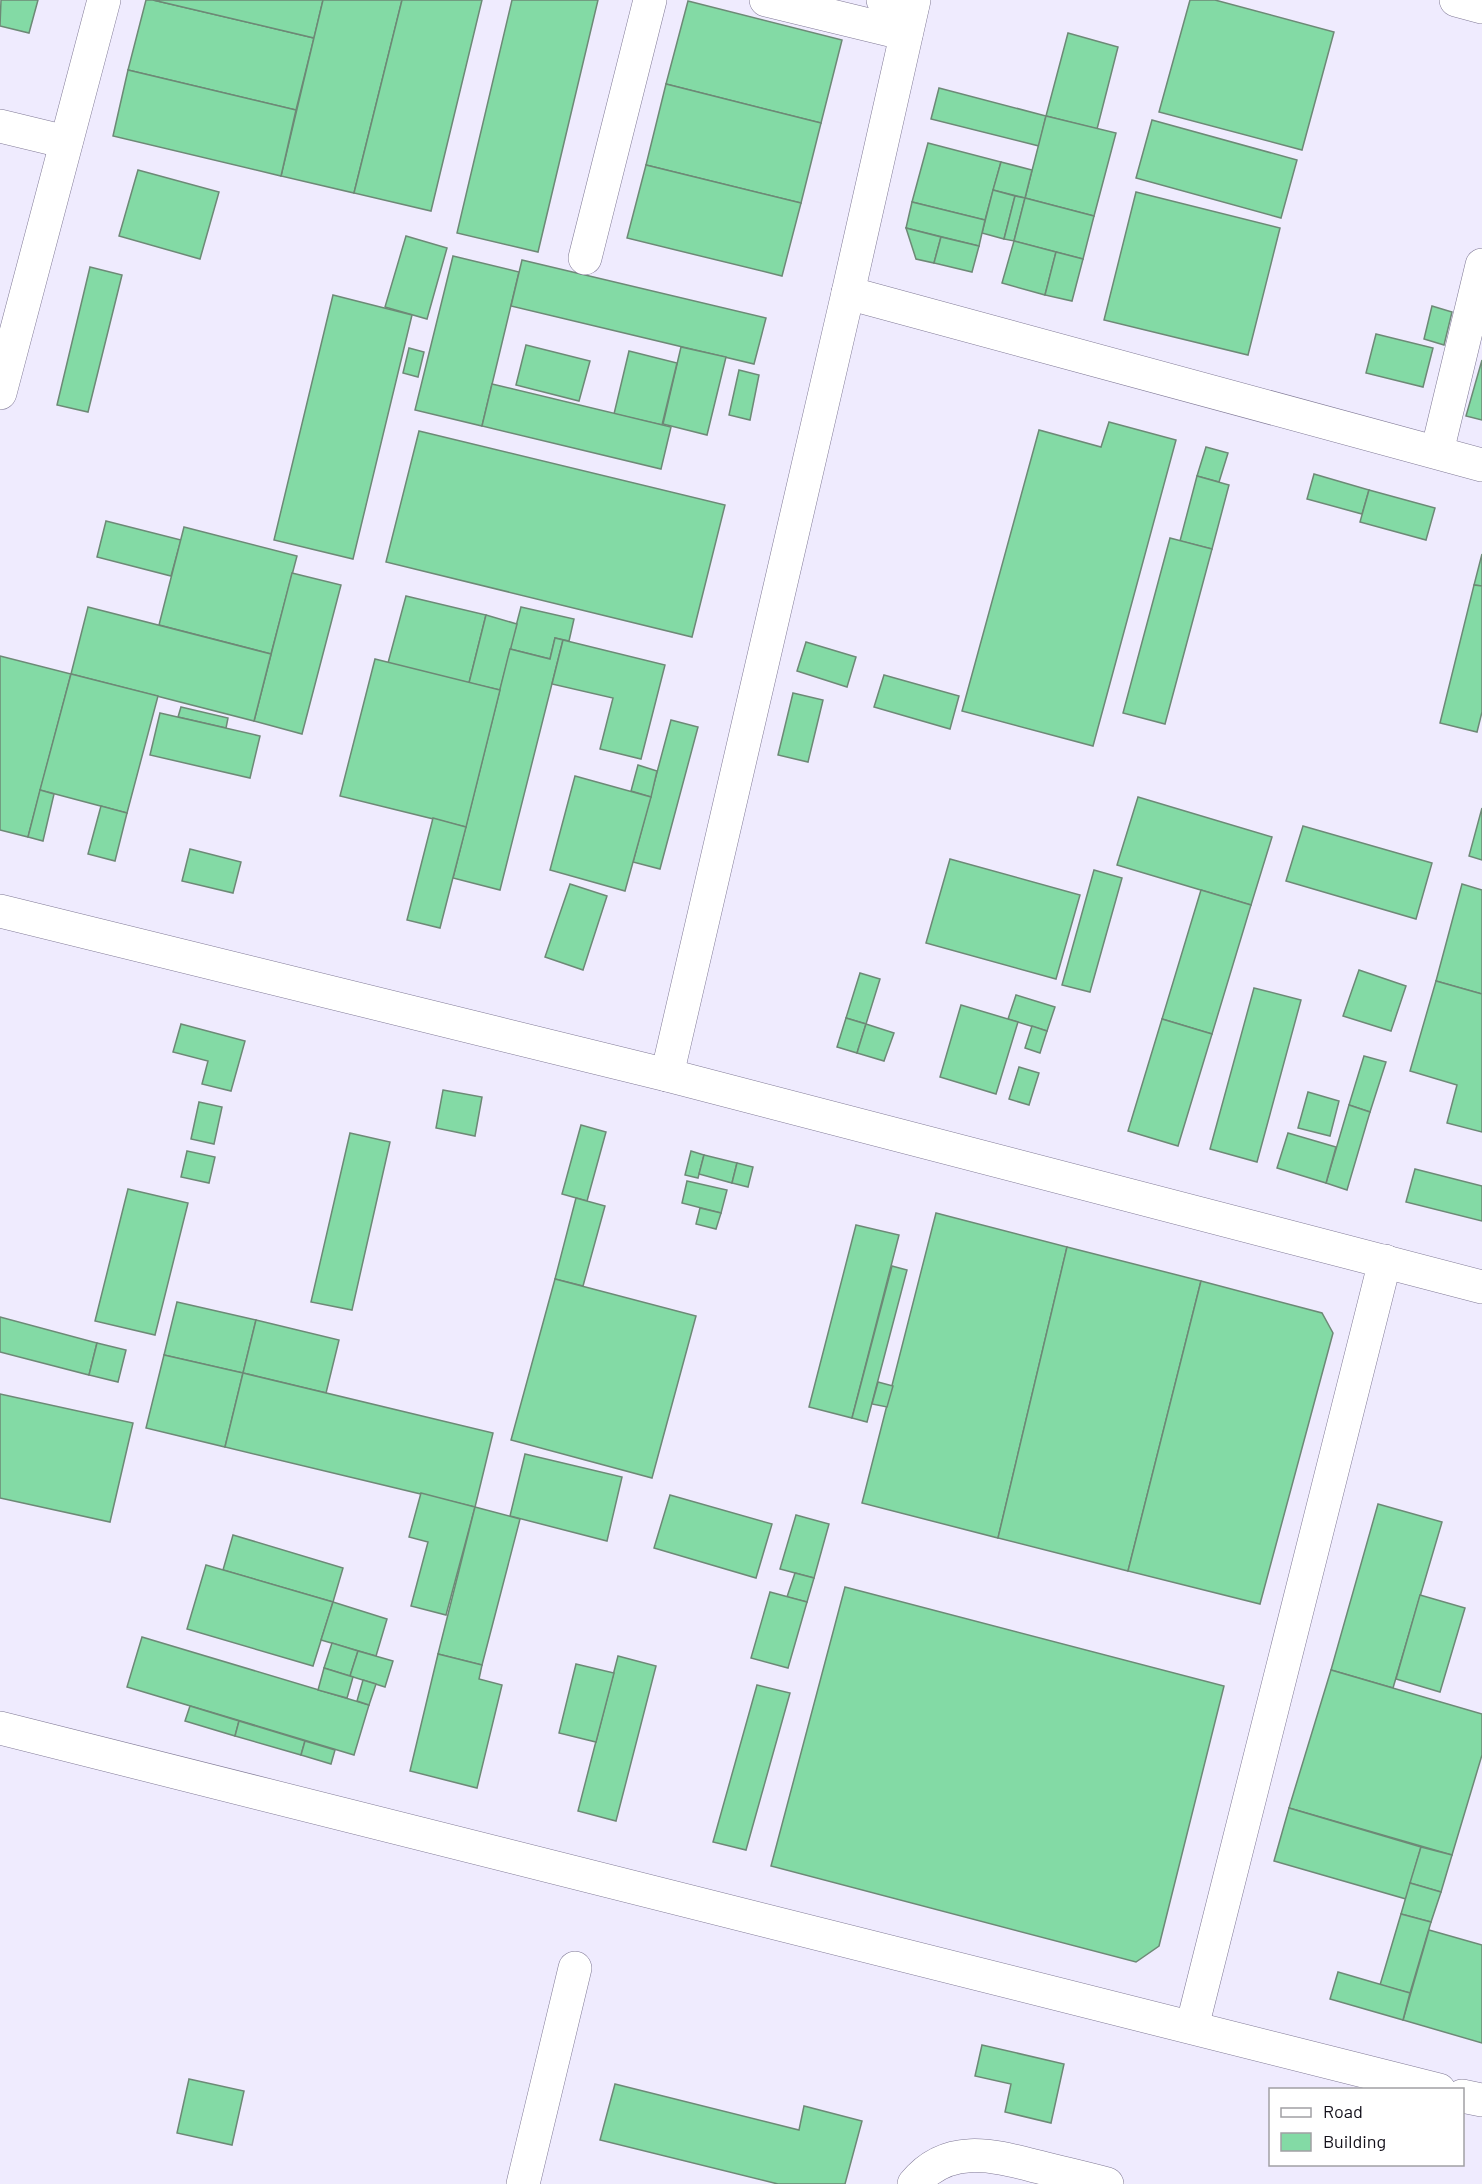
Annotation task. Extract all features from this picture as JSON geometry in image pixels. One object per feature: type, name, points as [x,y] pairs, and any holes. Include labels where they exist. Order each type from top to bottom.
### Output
[{"type":"street","points":[[0,393],[104,0]]},
{"type":"street","points":[[585,258],[650,0]]},
{"type":"street","points":[[667,1075],[848,293],[904,10],[766,0]]},
{"type":"street","points":[[1456,0],[1482,7]]},
{"type":"street","points":[[0,126],[66,142]]},
{"type":"street","points":[[1437,452],[1482,264]]},
{"type":"street","points":[[848,293],[1482,465]]},
{"type":"street","points":[[0,911],[667,1075],[1482,1287]]},
{"type":"street","points":[[1192,2027],[1385,1262]]},
{"type":"street","points":[[0,1728],[1431,2088]]},
{"type":"street","points":[[523,2184],[575,1968]]},
{"type":"street","points":[[1464,2096],[1482,2100]]},
{"type":"street","points":[[914,2184],[920,2176],[937,2164],[956,2157],[976,2154],[996,2156],[1107,2184]]},
{"type":"building","points":[[1,0],[38,0],[29,33],[0,26]]},
{"type":"building","points":[[146,0],[314,38],[296,110],[128,70]]},
{"type":"building","points":[[153,0],[323,0],[314,38]]},
{"type":"building","points":[[323,0],[402,0],[354,193],[281,176]]},
{"type":"building","points":[[402,0],[482,0],[431,211],[354,193]]},
{"type":"building","points":[[512,0],[598,0],[538,252],[457,233]]},
{"type":"building","points":[[1190,0],[1215,0],[1334,32],[1302,150],[1159,112]]},
{"type":"building","points":[[688,1],[842,40],[821,123],[666,84]]},
{"type":"building","points":[[1068,33],[1118,47],[1097,129],[1046,116]]},
{"type":"building","points":[[128,70],[296,110],[281,176],[113,136]]},
{"type":"building","points":[[666,84],[821,123],[801,203],[646,165]]},
{"type":"building","points":[[939,88],[1046,116],[1039,146],[931,119]]},
{"type":"building","points":[[1046,116],[1116,133],[1094,216],[1025,198]]},
{"type":"building","points":[[1152,120],[1297,160],[1281,218],[1136,178]]},
{"type":"building","points":[[928,143],[1001,162],[985,220],[912,202]]},
{"type":"building","points":[[1001,162],[1032,170],[1025,198],[993,190]]},
{"type":"building","points":[[646,165],[801,203],[782,276],[627,238]]},
{"type":"building","points":[[138,170],[219,192],[200,259],[119,236]]},
{"type":"building","points":[[993,190],[1015,196],[1004,239],[982,233]]},
{"type":"building","points":[[1136,192],[1280,228],[1248,355],[1104,320]]},
{"type":"building","points":[[1015,196],[1025,198],[1014,241],[1004,239]]},
{"type":"building","points":[[1025,198],[1094,216],[1083,259],[1014,241]]},
{"type":"building","points":[[912,202],[985,220],[979,246],[906,228]]},
{"type":"building","points":[[906,228],[941,237],[934,263],[916,259]]},
{"type":"building","points":[[406,236],[447,248],[427,319],[385,307]]},
{"type":"building","points":[[941,237],[979,246],[972,272],[934,263]]},
{"type":"building","points":[[1014,241],[1056,252],[1045,295],[1002,283]]},
{"type":"building","points":[[1056,252],[1083,259],[1072,301],[1045,295]]},
{"type":"building","points":[[453,256],[519,272],[482,426],[415,410]]},
{"type":"building","points":[[522,260],[766,318],[754,364],[511,306]]},
{"type":"building","points":[[90,267],[122,275],[88,412],[57,405]]},
{"type":"building","points":[[333,295],[412,315],[353,559],[274,540]]},
{"type":"building","points":[[1432,306],[1452,312],[1444,345],[1424,339]]},
{"type":"building","points":[[1376,334],[1433,348],[1423,387],[1366,373]]},
{"type":"building","points":[[526,345],[590,361],[579,401],[516,385]]},
{"type":"building","points":[[681,347],[726,357],[707,435],[663,424]]},
{"type":"building","points":[[409,348],[424,352],[418,377],[403,373]]},
{"type":"building","points":[[629,351],[677,363],[662,425],[614,414]]},
{"type":"building","points":[[1482,360],[1482,420],[1466,416]]},
{"type":"building","points":[[739,370],[759,375],[750,420],[729,415]]},
{"type":"building","points":[[492,384],[671,427],[661,469],[482,426]]},
{"type":"building","points":[[1109,422],[1176,440],[1093,746],[962,711],[1039,430],[1101,447]]},
{"type":"building","points":[[419,431],[725,505],[692,637],[386,562]]},
{"type":"building","points":[[1206,447],[1228,453],[1219,482],[1197,476]]},
{"type":"building","points":[[1314,474],[1369,490],[1362,514],[1307,499]]},
{"type":"building","points":[[1197,476],[1229,485],[1212,549],[1180,541]]},
{"type":"building","points":[[1369,490],[1435,508],[1426,540],[1360,522]]},
{"type":"building","points":[[106,521],[181,540],[171,576],[97,557]]},
{"type":"building","points":[[184,527],[297,556],[271,654],[159,625]]},
{"type":"building","points":[[1170,538],[1212,549],[1165,724],[1123,713]]},
{"type":"building","points":[[1482,554],[1482,586],[1474,585]]},
{"type":"building","points":[[292,573],[341,585],[302,734],[254,721]]},
{"type":"building","points":[[1474,585],[1482,586],[1482,712],[1477,732],[1440,723]]},
{"type":"building","points":[[406,596],[486,615],[469,683],[388,663]]},
{"type":"building","points":[[88,607],[271,654],[254,721],[71,674]]},
{"type":"building","points":[[521,607],[574,619],[569,641],[555,638],[550,659],[510,649]]},
{"type":"building","points":[[486,615],[517,624],[500,690],[469,683]]},
{"type":"building","points":[[555,638],[563,640],[500,890],[453,878],[510,649],[550,659]]},
{"type":"building","points":[[563,640],[665,665],[641,759],[600,749],[613,698],[552,684]]},
{"type":"building","points":[[806,642],[856,657],[847,687],[797,671]]},
{"type":"building","points":[[0,656],[71,674],[28,837],[0,830]]},
{"type":"building","points":[[375,659],[500,690],[466,827],[340,796]]},
{"type":"building","points":[[71,674],[158,696],[127,813],[40,790]]},
{"type":"building","points":[[884,675],[959,696],[950,729],[874,707]]},
{"type":"building","points":[[793,693],[823,700],[808,762],[778,755]]},
{"type":"building","points":[[181,707],[228,718],[226,728],[178,717]]},
{"type":"building","points":[[160,713],[260,736],[250,778],[150,755]]},
{"type":"building","points":[[671,720],[698,727],[660,869],[633,862]]},
{"type":"building","points":[[638,765],[657,771],[651,797],[631,791]]},
{"type":"building","points":[[575,776],[651,797],[625,891],[550,870]]},
{"type":"building","points":[[40,790],[54,794],[43,841],[28,837]]},
{"type":"building","points":[[1138,797],[1272,837],[1251,905],[1117,865]]},
{"type":"building","points":[[101,806],[127,813],[115,861],[88,854]]},
{"type":"building","points":[[1482,808],[1482,860],[1469,856]]},
{"type":"building","points":[[433,818],[466,827],[440,928],[407,920]]},
{"type":"building","points":[[1303,826],[1432,863],[1416,919],[1286,881]]},
{"type":"building","points":[[190,849],[241,862],[233,893],[182,881]]},
{"type":"building","points":[[950,859],[1080,895],[1056,979],[926,943]]},
{"type":"building","points":[[1094,870],[1122,878],[1090,992],[1062,985]]},
{"type":"building","points":[[570,884],[607,896],[583,970],[545,957]]},
{"type":"building","points":[[1462,884],[1482,890],[1482,994],[1436,981]]},
{"type":"building","points":[[1201,890],[1251,905],[1212,1034],[1162,1019]]},
{"type":"building","points":[[1359,970],[1406,986],[1391,1031],[1343,1016]]},
{"type":"building","points":[[860,973],[880,979],[866,1024],[846,1018]]},
{"type":"building","points":[[1436,981],[1482,994],[1482,1132],[1447,1123],[1457,1085],[1410,1071]]},
{"type":"building","points":[[1254,988],[1301,1000],[1257,1162],[1210,1149]]},
{"type":"building","points":[[1016,995],[1055,1007],[1047,1031],[1008,1019]]},
{"type":"building","points":[[961,1005],[1018,1022],[996,1094],[940,1077]]},
{"type":"building","points":[[846,1018],[866,1024],[857,1053],[837,1047]]},
{"type":"building","points":[[1162,1019],[1212,1034],[1178,1146],[1128,1131]]},
{"type":"building","points":[[181,1024],[245,1041],[231,1091],[202,1084],[208,1061],[173,1052]]},
{"type":"building","points":[[866,1024],[894,1033],[884,1061],[857,1053]]},
{"type":"building","points":[[1032,1026],[1047,1031],[1040,1053],[1025,1048]]},
{"type":"building","points":[[1364,1056],[1386,1062],[1370,1112],[1349,1105]]},
{"type":"building","points":[[1019,1067],[1039,1073],[1029,1105],[1009,1099]]},
{"type":"building","points":[[443,1090],[482,1097],[475,1136],[436,1128]]},
{"type":"building","points":[[1308,1092],[1339,1101],[1330,1136],[1298,1128]]},
{"type":"building","points":[[199,1102],[222,1107],[214,1144],[191,1139]]},
{"type":"building","points":[[1349,1105],[1370,1112],[1347,1190],[1326,1183]]},
{"type":"building","points":[[581,1125],[606,1132],[587,1201],[562,1194]]},
{"type":"building","points":[[350,1133],[390,1142],[352,1310],[311,1302]]},
{"type":"building","points":[[1288,1133],[1336,1147],[1326,1183],[1277,1168]]},
{"type":"building","points":[[187,1151],[215,1157],[209,1183],[181,1177]]},
{"type":"building","points":[[691,1151],[704,1155],[698,1178],[685,1175]]},
{"type":"building","points":[[704,1155],[737,1163],[732,1183],[699,1174]]},
{"type":"building","points":[[737,1163],[753,1167],[748,1187],[732,1183]]},
{"type":"building","points":[[1415,1169],[1482,1186],[1482,1221],[1406,1202]]},
{"type":"building","points":[[687,1181],[727,1190],[721,1213],[682,1203]]},
{"type":"building","points":[[128,1189],[188,1203],[155,1335],[95,1321]]},
{"type":"building","points":[[576,1198],[605,1206],[583,1286],[555,1279]]},
{"type":"building","points":[[700,1208],[721,1213],[716,1229],[696,1224]]},
{"type":"building","points":[[936,1213],[1067,1247],[998,1538],[862,1503]]},
{"type":"building","points":[[856,1225],[899,1235],[852,1418],[809,1407]]},
{"type":"building","points":[[1067,1247],[1201,1281],[1128,1571],[998,1538]]},
{"type":"building","points":[[892,1266],[907,1270],[867,1422],[852,1418]]},
{"type":"building","points":[[555,1279],[696,1316],[652,1478],[511,1440]]},
{"type":"building","points":[[1201,1281],[1322,1313],[1333,1333],[1260,1604],[1128,1571]]},
{"type":"building","points":[[177,1302],[256,1320],[243,1373],[164,1355]]},
{"type":"building","points":[[0,1317],[97,1343],[89,1375],[0,1352]]},
{"type":"building","points":[[256,1320],[339,1340],[326,1393],[243,1373]]},
{"type":"building","points":[[97,1343],[126,1350],[118,1382],[89,1375]]},
{"type":"building","points":[[164,1355],[243,1373],[225,1447],[146,1428]]},
{"type":"building","points":[[243,1373],[493,1433],[475,1507],[225,1447]]},
{"type":"building","points":[[878,1382],[893,1386],[887,1407],[872,1404]]},
{"type":"building","points":[[0,1394],[133,1423],[110,1522],[0,1498]]},
{"type":"building","points":[[525,1454],[622,1477],[607,1541],[510,1516]]},
{"type":"building","points":[[421,1493],[475,1507],[446,1615],[411,1606],[428,1542],[409,1537]]},
{"type":"building","points":[[670,1495],[772,1524],[756,1578],[654,1548]]},
{"type":"building","points":[[1378,1504],[1442,1522],[1393,1688],[1331,1670]]},
{"type":"building","points":[[475,1507],[520,1519],[482,1665],[438,1654]]},
{"type":"building","points":[[796,1515],[829,1524],[814,1578],[780,1569]]},
{"type":"building","points":[[233,1535],[343,1568],[333,1602],[223,1570]]},
{"type":"building","points":[[206,1565],[333,1602],[313,1666],[187,1629]]},
{"type":"building","points":[[795,1573],[814,1578],[807,1602],[787,1597]]},
{"type":"building","points":[[845,1587],[1224,1686],[1159,1946],[1136,1962],[771,1866]]},
{"type":"building","points":[[770,1592],[807,1602],[788,1668],[751,1658]]},
{"type":"building","points":[[1420,1595],[1465,1608],[1440,1692],[1396,1679]]},
{"type":"building","points":[[333,1602],[387,1619],[376,1656],[321,1640]]},
{"type":"building","points":[[142,1637],[369,1705],[354,1755],[127,1687]]},
{"type":"building","points":[[332,1643],[358,1651],[350,1676],[324,1668]]},
{"type":"building","points":[[358,1651],[393,1661],[385,1687],[350,1676]]},
{"type":"building","points":[[438,1654],[482,1665],[479,1679],[502,1685],[477,1788],[410,1771]]},
{"type":"building","points":[[618,1656],[656,1666],[616,1821],[578,1811]]},
{"type":"building","points":[[576,1664],[614,1673],[596,1742],[559,1733]]},
{"type":"building","points":[[324,1668],[353,1677],[347,1698],[318,1690]]},
{"type":"building","points":[[1331,1670],[1482,1714],[1482,1755],[1452,1855],[1289,1808]]},
{"type":"building","points":[[363,1680],[376,1684],[369,1705],[357,1701]]},
{"type":"building","points":[[757,1685],[790,1693],[746,1850],[713,1842]]},
{"type":"building","points":[[190,1706],[239,1721],[235,1736],[185,1721]]},
{"type":"building","points":[[239,1721],[305,1741],[301,1755],[235,1736]]},
{"type":"building","points":[[305,1741],[335,1750],[331,1764],[301,1755]]},
{"type":"building","points":[[1289,1808],[1421,1847],[1406,1899],[1274,1861]]},
{"type":"building","points":[[1421,1847],[1452,1855],[1441,1892],[1410,1883]]},
{"type":"building","points":[[1410,1883],[1441,1892],[1431,1922],[1401,1914]]},
{"type":"building","points":[[1401,1914],[1431,1922],[1410,1993],[1380,1985]]},
{"type":"building","points":[[1429,1930],[1482,1945],[1482,2043],[1403,2020]]},
{"type":"building","points":[[1338,1972],[1410,1993],[1403,2020],[1330,1999]]},
{"type":"building","points":[[982,2045],[1064,2064],[1051,2123],[1005,2112],[1011,2084],[975,2076]]},
{"type":"building","points":[[189,2079],[244,2091],[232,2145],[177,2133]]},
{"type":"building","points":[[615,2084],[799,2130],[804,2106],[862,2121],[845,2184],[778,2184],[600,2140]]}]
